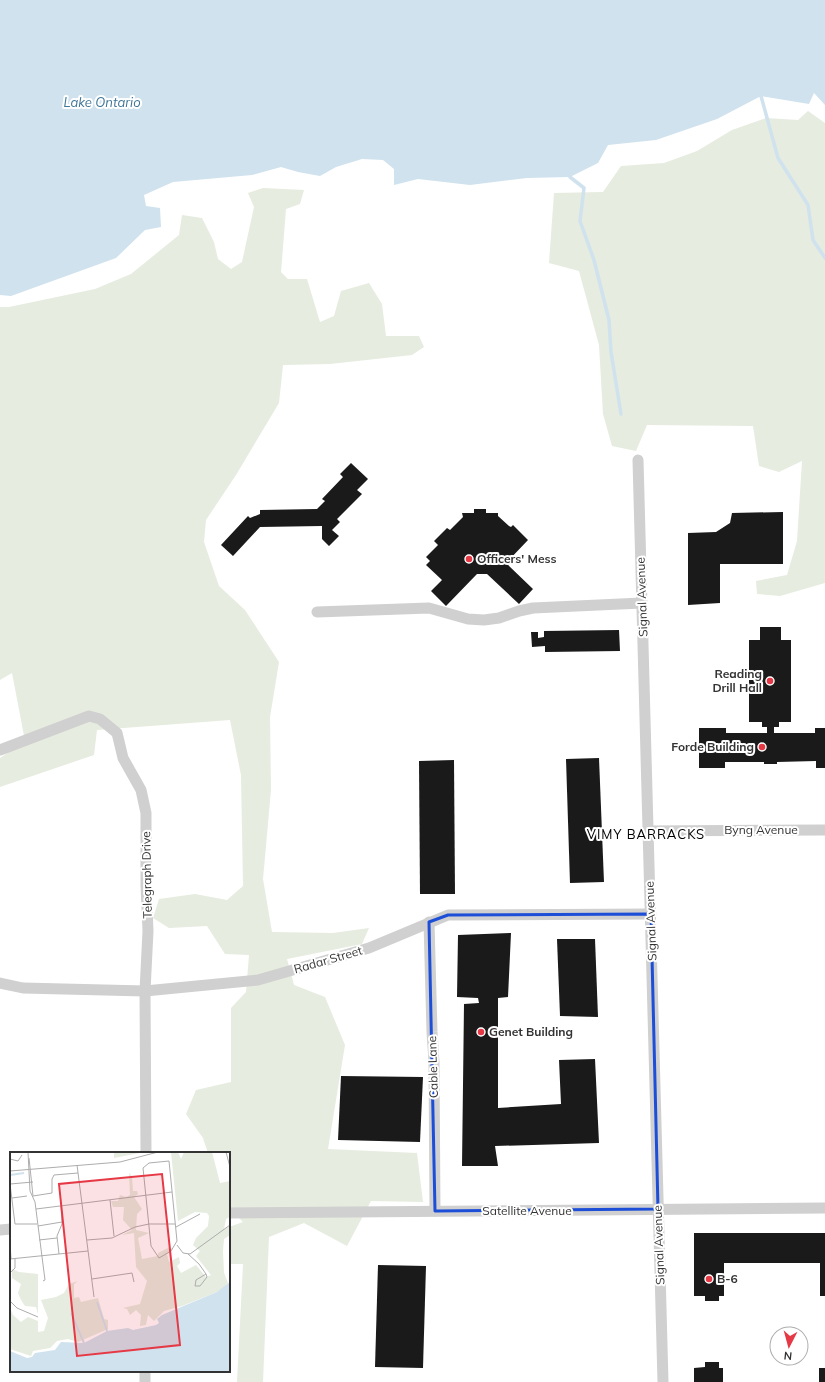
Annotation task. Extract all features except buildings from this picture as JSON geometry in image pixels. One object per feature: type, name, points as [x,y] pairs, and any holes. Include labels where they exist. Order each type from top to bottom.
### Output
[{"type":"street","name":"Signal Avenue","points":[[638,460],[663,1382]]},
{"type":"street","points":[[317,612],[429,608],[468,619],[484,620],[499,618],[533,608],[642,603]]},
{"type":"street","name":"Telegraph Drive","points":[[0,750],[89,716],[100,719],[117,733],[123,758],[141,790],[146,813],[146,885],[148,931],[145,991],[146,1152]]},
{"type":"street","name":"Byng Avenue","points":[[648,831],[825,830]]},
{"type":"street","name":"Radar Street","points":[[0,983],[23,988],[77,991],[145,991],[258,980],[369,948],[448,914],[650,914]]},
{"type":"street","name":"Cable Lane","points":[[429,922],[434,1062],[435,1211]]},
{"type":"street","name":"Satellite Avenue","points":[[230,1213],[825,1208]]},
{"type":"highlighted area","points":[[651,914],[658,1209],[435,1211],[429,922],[448,915]]},
{"type":"shaded area","points":[[808,111],[825,123],[825,583],[780,596],[757,594],[756,581],[787,575],[797,541],[802,461],[779,472],[759,466],[753,426],[647,425],[636,451],[612,446],[603,414],[599,345],[579,271],[549,263],[554,193],[603,192],[621,166],[664,163],[697,151],[732,130],[766,118],[798,120]]},
{"type":"shaded area","points":[[263,188],[304,190],[300,204],[286,209],[281,272],[288,279],[307,279],[320,322],[334,316],[341,291],[369,283],[382,304],[386,336],[419,336],[424,347],[412,355],[330,364],[283,365],[279,403],[236,475],[206,520],[204,542],[219,586],[245,610],[279,662],[270,717],[271,790],[263,879],[272,932],[333,933],[369,928],[362,944],[287,959],[294,985],[325,997],[345,1045],[328,1149],[417,1153],[423,1202],[371,1201],[347,1246],[304,1223],[269,1237],[263,1382],[237,1382],[243,1264],[230,1264],[230,1227],[243,1222],[230,1209],[230,1152],[208,1152],[203,1138],[186,1114],[196,1090],[231,1082],[231,1008],[246,992],[249,955],[225,954],[207,926],[169,928],[153,918],[159,899],[195,894],[227,900],[243,886],[241,775],[230,720],[97,730],[94,755],[0,787],[0,758],[25,741],[12,673],[0,680],[0,307],[9,307],[95,289],[131,274],[179,235],[182,215],[202,218],[214,242],[218,259],[231,269],[242,262],[254,207],[248,193]]},
{"type":"water","name":"Lake Ontario","points":[[0,0],[825,0],[825,105],[814,93],[809,104],[761,96],[717,119],[656,140],[608,145],[598,163],[570,177],[527,178],[470,185],[418,179],[394,185],[394,169],[383,160],[362,159],[336,167],[320,176],[281,167],[252,175],[173,182],[144,195],[146,206],[160,208],[161,227],[145,230],[116,258],[11,296],[0,295]]},
{"type":"waterway","points":[[761,96],[778,158],[808,205],[813,240],[825,258]]},
{"type":"waterway","points":[[570,177],[584,188],[580,221],[594,260],[609,320],[611,352],[621,414]]},
{"type":"place","name":"Officers' Mess","points":[[469,559]]},
{"type":"place","name":"Reading Drill Hall","points":[[770,681]]},
{"type":"place","name":"Forde Building","points":[[762,747]]},
{"type":"place","name":"Genet Building","points":[[481,1032]]},
{"type":"place","name":"B-6","points":[[709,1279]]},
{"type":"district","name":"VIMY BARRACKS","points":[[646,834]]}]
